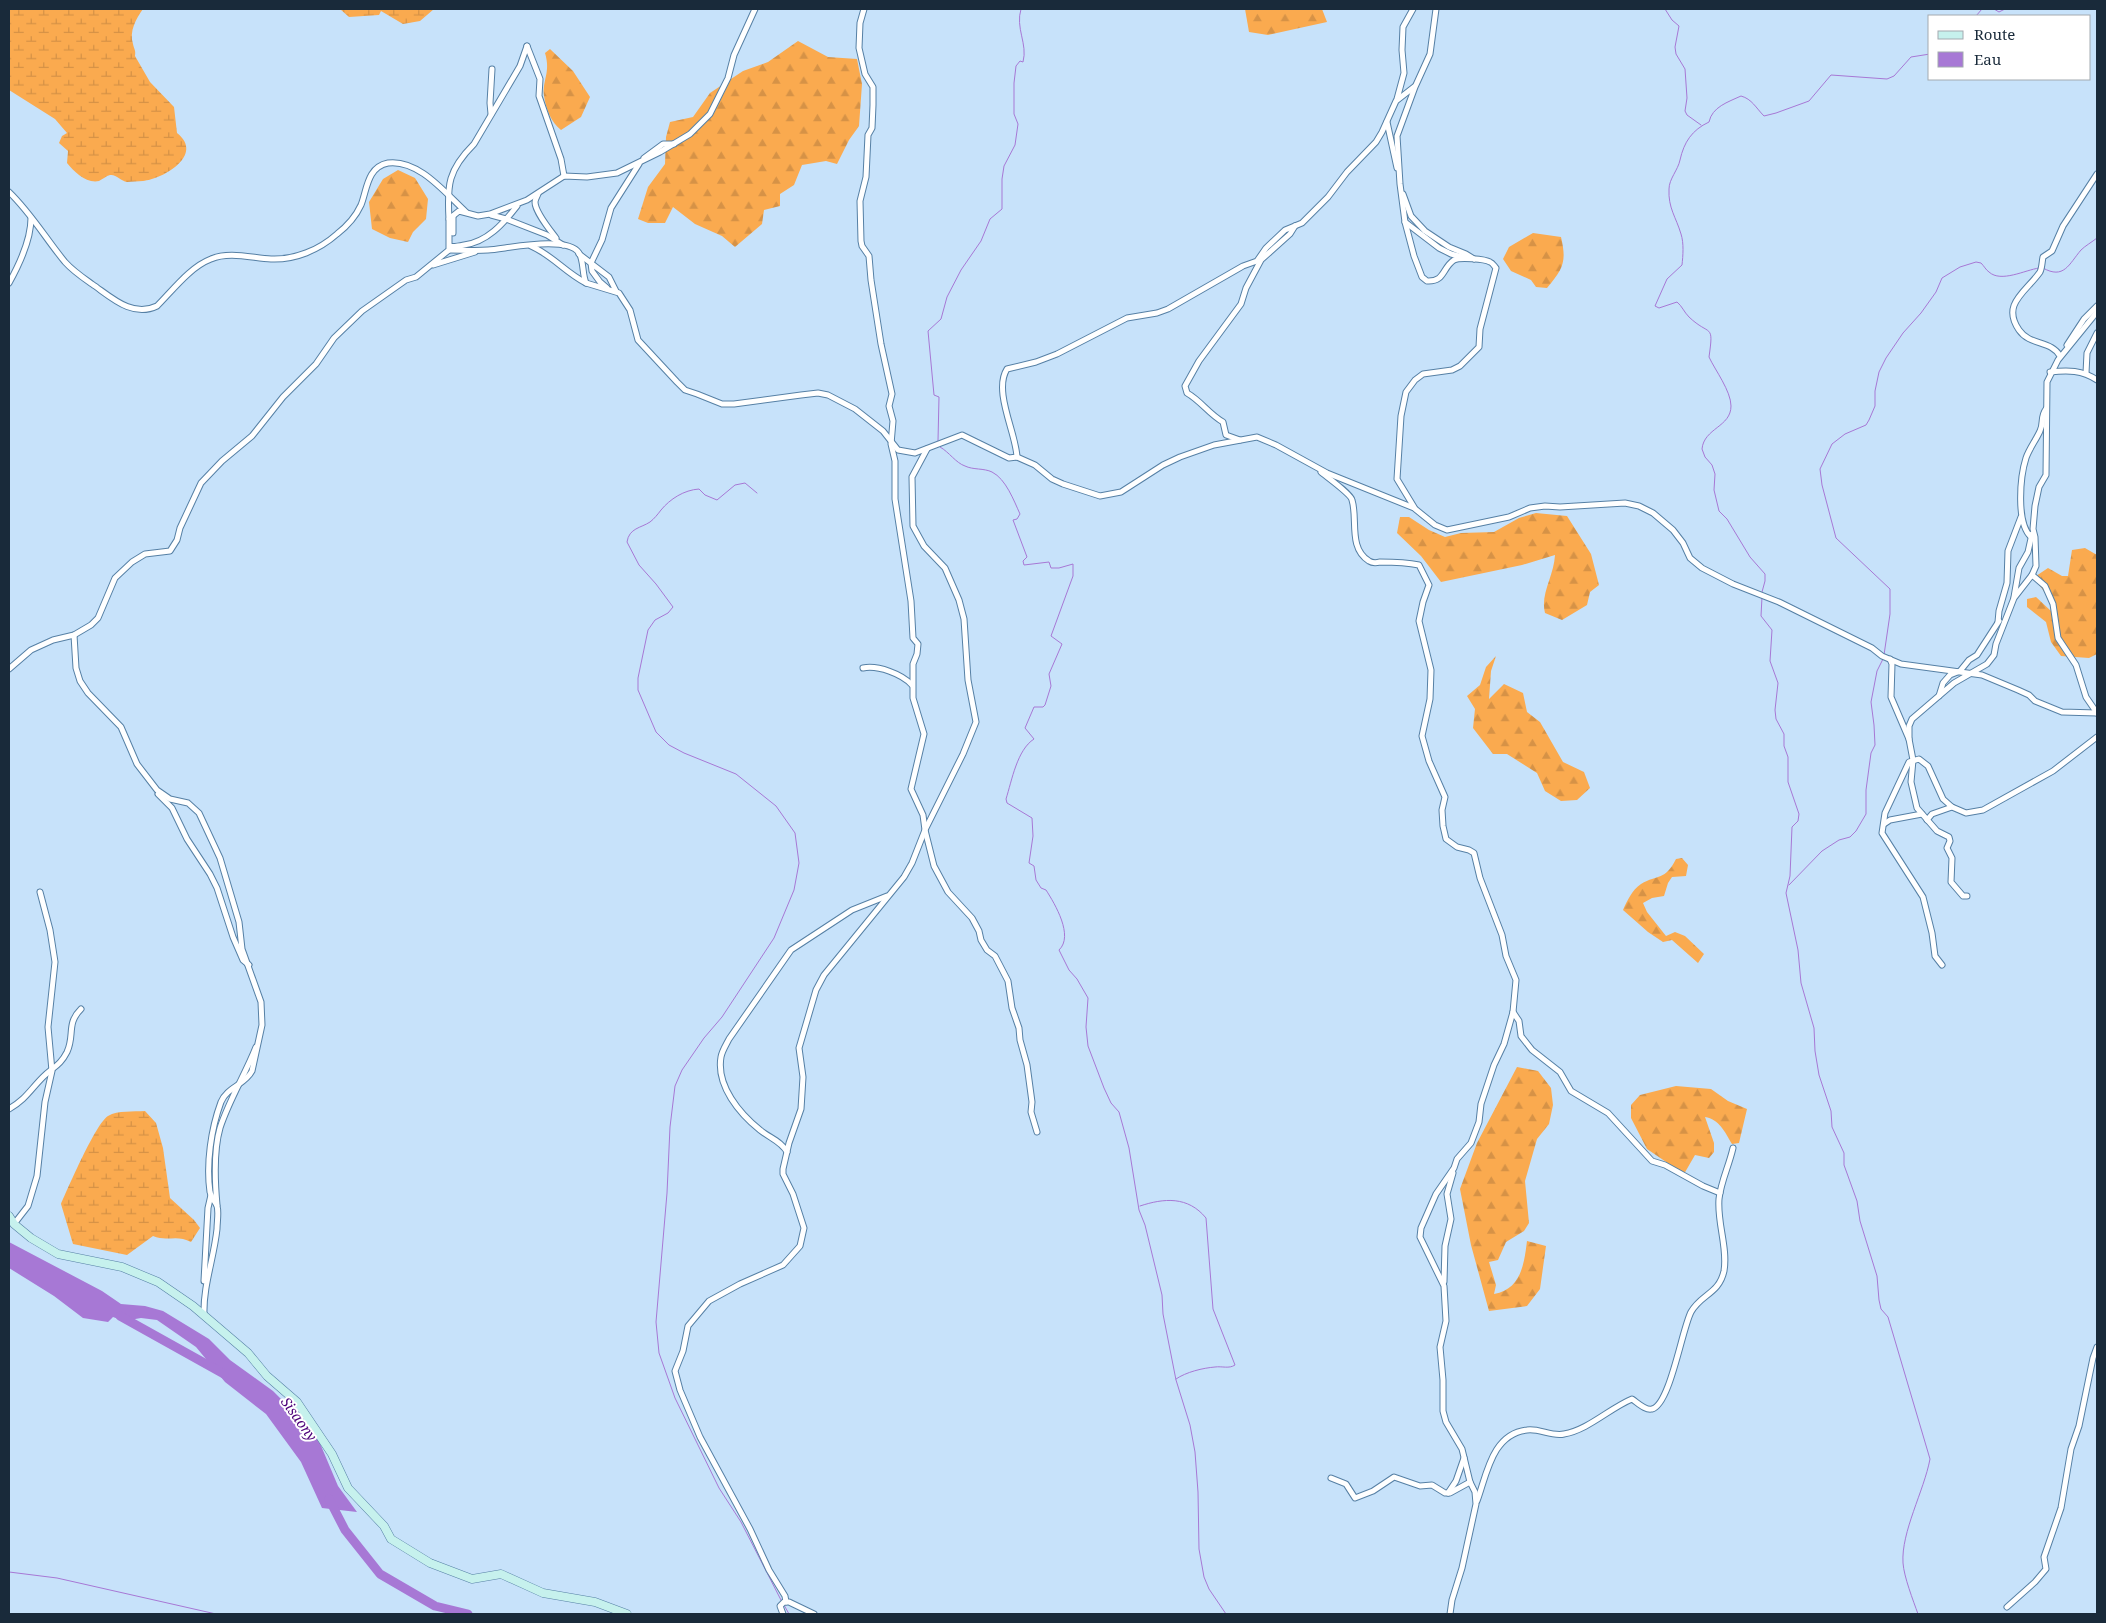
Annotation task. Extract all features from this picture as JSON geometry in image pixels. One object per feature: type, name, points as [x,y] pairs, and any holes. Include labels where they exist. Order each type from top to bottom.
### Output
[{"type":"street","points":[[451,218],[459,211],[478,216],[519,204],[538,194],[564,176],[587,177],[617,173],[674,144],[699,127],[710,114],[728,78],[734,54],[755,13],[755,9]]},
{"type":"street","points":[[864,9],[859,28],[859,48],[865,74],[873,87],[873,105],[872,128],[868,135],[866,178],[860,201],[861,241],[869,256],[881,344],[892,394],[889,406],[893,421],[892,444],[895,461],[895,499],[911,601],[913,638],[918,644],[913,664],[912,685],[914,704],[924,734],[911,790],[923,816],[934,866],[948,892],[972,918],[981,940],[987,950],[995,956],[1008,981],[1012,1008],[1019,1028],[1027,1066],[1032,1102],[1031,1112],[1037,1132]]},
{"type":"street","points":[[1017,457],[1004,402],[1003,375],[1008,369],[1036,362],[1057,354],[1127,318],[1157,313],[1168,309],[1243,266],[1257,261],[1266,248],[1285,230],[1302,223],[1328,197],[1346,172],[1376,142],[1387,122],[1404,80],[1403,27],[1413,9]]},
{"type":"street","points":[[1436,9],[1430,54],[1415,87],[1398,136],[1399,174],[1405,222],[1414,256],[1422,276],[1427,281],[1434,281],[1442,276],[1452,261],[1471,259]]},
{"type":"street","points":[[449,248],[451,218],[447,192],[450,179],[460,161],[474,144],[520,66],[527,46],[540,79],[539,96],[554,144],[561,159],[564,176]]},
{"type":"street","points":[[491,114],[492,69]]},
{"type":"street","points":[[1396,101],[1415,87]]},
{"type":"street","points":[[1387,122],[1399,174]]},
{"type":"street","points":[[609,290],[592,271],[591,263],[602,240],[611,208],[640,162]]},
{"type":"street","points":[[9,192],[26,209],[31,218],[77,275],[105,295],[127,307],[150,310],[157,306],[196,268],[210,259],[230,256],[272,259],[294,256],[322,246],[350,222],[361,204],[372,174],[378,167],[387,163],[398,163],[411,167],[447,192],[467,212]]},
{"type":"street","points":[[2059,358],[2054,348],[2025,337],[2013,319],[2012,307],[2041,267],[2043,257],[2052,251],[2063,226],[2097,174]]},
{"type":"street","points":[[1401,191],[1411,216],[1425,231],[1449,247],[1466,254],[1471,259]]},
{"type":"street","points":[[538,194],[535,202],[537,209],[546,226],[557,240],[609,277],[616,291],[630,310],[638,340],[686,390],[722,404],[818,393],[828,395],[855,409],[883,431],[898,450],[915,453],[962,435],[1009,458],[1017,457],[1035,465],[1052,479],[1063,484],[1100,496],[1122,492],[1163,465],[1180,457],[1214,445],[1257,437],[1327,473],[1414,508],[1435,525],[1447,530],[1509,517],[1530,508],[1545,506],[1560,507],[1625,503],[1639,506],[1663,521],[1682,543],[1690,558],[1702,568],[1733,584],[1779,602],[1901,664],[1971,672],[2018,690],[2029,695],[2035,701],[2062,712],[2097,713]]},
{"type":"street","points":[[9,669],[31,650],[53,640],[74,635],[91,625],[98,618],[115,578],[123,569],[145,554],[170,551],[177,540],[180,528],[201,483],[222,461],[252,436],[283,397],[316,364],[334,338],[362,311],[406,280],[416,277],[449,248],[472,244],[495,231],[519,204]]},
{"type":"street","points":[[490,214],[506,218],[557,240]]},
{"type":"street","points":[[9,283],[31,228],[31,218]]},
{"type":"street","points":[[1405,222],[1450,254],[1490,262],[1496,268],[1480,329],[1478,347],[1460,366],[1452,370],[1423,374],[1415,380],[1406,392],[1397,461],[1398,479],[1414,508]]},
{"type":"street","points":[[1242,440],[1226,435],[1223,422],[1209,413],[1194,397],[1187,393],[1185,386],[1199,361],[1234,314],[1261,260],[1290,234],[1296,226]]},
{"type":"street","points":[[528,245],[542,252],[586,283],[616,291]]},
{"type":"street","points":[[449,248],[480,250],[528,245],[563,245]]},
{"type":"street","points":[[429,266],[480,250]]},
{"type":"street","points":[[579,254],[583,277],[586,283]]},
{"type":"street","points":[[1967,896],[1963,896],[1951,882],[1952,858],[1948,848],[1949,837],[1937,831],[1917,808],[1911,782],[1913,760],[1909,739],[1909,726],[1912,719],[1938,697],[1971,672],[1986,664],[1994,655],[2014,598],[2019,568],[2028,552],[2039,488],[2046,475],[2046,382],[2050,372],[2084,320],[2097,306]]},
{"type":"street","points":[[2059,358],[2097,312]]},
{"type":"street","points":[[2086,373],[2087,353],[2097,334]]},
{"type":"street","points":[[2050,372],[2069,370],[2086,373],[2097,380]]},
{"type":"street","points":[[2031,537],[2027,533],[2022,515],[2021,495],[2024,465],[2041,430],[2041,415],[2046,409]]},
{"type":"street","points":[[783,1614],[785,1596],[769,1570],[750,1529],[700,1437],[680,1390],[675,1371],[688,1326],[710,1301],[745,1282],[783,1265],[800,1246],[804,1228],[793,1194],[783,1174],[787,1152],[798,1123],[802,1102],[803,1077],[799,1048],[816,990],[828,968],[889,895],[912,863],[925,830],[976,722],[968,680],[964,619],[959,600],[945,568],[924,546],[913,526],[912,477],[928,448]]},
{"type":"street","points":[[1307,462],[1330,481],[1338,484],[1352,498],[1356,520],[1354,538],[1361,553],[1368,561],[1373,563],[1398,561],[1419,565],[1429,585],[1422,602],[1419,621],[1431,670],[1430,699],[1422,736],[1429,761],[1445,796],[1442,810],[1446,840],[1457,847],[1474,853],[1480,878],[1502,935],[1506,956],[1516,980],[1513,1012],[1504,1044],[1494,1065],[1481,1104],[1479,1122],[1472,1142],[1457,1159],[1448,1194],[1448,1205],[1452,1219],[1445,1246],[1444,1286],[1446,1321],[1440,1347],[1444,1398],[1442,1410],[1446,1422],[1462,1449],[1470,1482],[1475,1492],[1476,1504]]},
{"type":"street","points":[[1998,622],[1999,612],[2008,583],[2006,558],[2022,515]]},
{"type":"street","points":[[2014,598],[2032,575],[2036,566],[2033,529]]},
{"type":"street","points":[[2032,575],[2045,586],[2053,604],[2058,638],[2076,665],[2086,697],[2097,713]]},
{"type":"street","points":[[1938,697],[1943,683],[1950,675],[1960,671],[1977,655],[1998,622],[2007,614]]},
{"type":"street","points":[[74,635],[76,668],[80,681],[88,693],[121,728],[137,764],[155,787],[170,799],[188,803],[199,813],[220,858],[239,922],[242,949],[261,1002],[262,1025],[252,1071],[249,1077],[226,1093],[215,1123],[208,1172],[211,1196],[208,1208],[204,1315]]},
{"type":"street","points":[[1886,657],[1892,664],[1891,697],[1909,739]]},
{"type":"street","points":[[863,668],[873,667],[889,671],[912,685]]},
{"type":"street","points":[[1942,965],[1935,956],[1932,933],[1923,898],[1882,833],[1885,813],[1909,762],[1919,759],[1928,766],[1938,791],[1952,807],[1966,813],[1983,810],[2053,771],[2097,737]]},
{"type":"street","points":[[155,787],[157,794],[172,808],[187,839],[210,874],[217,888],[233,937],[243,960],[249,966]]},
{"type":"street","points":[[1927,820],[1932,814],[1952,807]]},
{"type":"street","points":[[1884,824],[1890,820],[1922,814]]},
{"type":"street","points":[[14,1224],[28,1206],[37,1176],[44,1102],[52,1071],[48,1027],[55,962],[50,930],[40,892]]},
{"type":"street","points":[[787,1152],[784,1145],[760,1130],[734,1103],[723,1079],[721,1055],[729,1039],[791,950],[852,910],[889,895]]},
{"type":"street","points":[[9,1109],[28,1096],[43,1077],[61,1062],[68,1050],[71,1039],[72,1020],[81,1008]]},
{"type":"street","points":[[1513,1012],[1519,1021],[1521,1036],[1532,1050],[1560,1072],[1571,1091],[1608,1113],[1652,1161],[1720,1193]]},
{"type":"street","points":[[204,1297],[217,1229],[215,1173],[220,1130],[238,1085]]},
{"type":"street","points":[[1450,1614],[1476,1504],[1492,1456],[1504,1440],[1517,1432],[1527,1430],[1564,1434],[1585,1425],[1632,1399],[1647,1409],[1653,1409],[1660,1404],[1670,1381],[1672,1368],[1680,1350],[1690,1313],[1695,1306],[1716,1290],[1723,1273],[1725,1262],[1720,1220],[1720,1193],[1721,1183],[1733,1148]]},
{"type":"street","points":[[1444,1286],[1420,1237],[1421,1228],[1436,1194],[1454,1168]]},
{"type":"street","points":[[211,1196],[217,1207]]},
{"type":"street","points":[[9,1216],[14,1224],[31,1238],[58,1254],[122,1267],[158,1282],[204,1315],[248,1353],[266,1376],[297,1402],[332,1454],[348,1488],[384,1526],[391,1539],[430,1564],[472,1579],[501,1574],[543,1593],[595,1602],[627,1614]]},
{"type":"street","points":[[2007,1607],[2035,1582],[2046,1569],[2044,1557],[2061,1508],[2071,1449],[2079,1426],[2093,1358],[2097,1348]]},
{"type":"street","points":[[1448,1493],[1456,1481],[1465,1458]]},
{"type":"street","points":[[1332,1478],[1346,1484],[1355,1498],[1373,1491],[1394,1477],[1420,1486],[1432,1485],[1448,1493]]},
{"type":"street","points":[[1448,1493],[1470,1482]]},
{"type":"street","points":[[783,1603],[790,1602],[814,1614]]},
{"type":"green space","points":[[9,9],[143,9],[136,21],[132,34],[135,56],[150,82],[174,107],[177,133],[184,141],[186,150],[184,157],[178,164],[161,176],[143,181],[129,182],[112,175],[99,181],[90,181],[73,170],[67,163],[68,151],[59,143],[62,136],[67,133],[55,119],[9,90]]},
{"type":"green space","points":[[340,9],[434,9],[420,21],[403,24],[381,11],[379,15],[349,17]]},
{"type":"green space","points":[[1245,9],[1322,9],[1327,22],[1268,35],[1249,32]]},
{"type":"green space","points":[[798,41],[828,57],[857,59],[862,84],[859,126],[849,140],[837,164],[826,161],[802,165],[794,185],[780,194],[780,206],[764,210],[762,224],[735,247],[722,236],[695,224],[673,207],[665,223],[648,223],[638,219],[648,187],[665,164],[666,137],[670,122],[693,117],[710,93],[743,71],[768,62]]},
{"type":"green space","points":[[550,49],[573,71],[590,97],[581,117],[561,130],[554,123],[550,115],[544,96],[547,71],[545,53]]},
{"type":"green space","points":[[398,170],[415,178],[428,199],[426,219],[413,232],[408,242],[390,238],[372,229],[369,202],[383,179]]},
{"type":"green space","points":[[1533,233],[1561,237],[1564,253],[1562,265],[1557,276],[1547,288],[1536,287],[1531,280],[1511,271],[1503,259],[1509,247]]},
{"type":"green space","points":[[1536,513],[1567,516],[1591,554],[1599,585],[1590,592],[1587,605],[1562,620],[1545,613],[1544,606],[1555,555],[1522,565],[1441,582],[1421,556],[1397,533],[1400,517],[1409,517],[1429,530],[1445,537],[1461,533],[1494,532],[1519,518]]},
{"type":"green space","points":[[2085,548],[2097,555],[2097,654],[2089,658],[2061,656],[2051,642],[2046,622],[2027,607],[2027,599],[2036,597],[2051,611],[2047,597],[2033,578],[2048,568],[2062,576],[2068,576],[2072,550]]},
{"type":"green space","points":[[1496,656],[1491,671],[1489,699],[1504,684],[1523,693],[1527,712],[1540,722],[1563,762],[1584,772],[1590,788],[1577,800],[1561,801],[1545,791],[1537,773],[1507,754],[1493,754],[1473,728],[1475,709],[1467,696],[1480,685],[1486,667]]},
{"type":"green space","points":[[1682,858],[1688,865],[1686,876],[1672,877],[1664,896],[1652,898],[1643,903],[1647,912],[1666,936],[1675,932],[1685,936],[1704,954],[1698,963],[1672,940],[1663,942],[1648,932],[1623,910],[1638,886],[1665,874],[1676,859]]},
{"type":"green space","points":[[1517,1067],[1538,1071],[1551,1088],[1553,1105],[1549,1124],[1537,1139],[1525,1181],[1529,1223],[1524,1231],[1506,1242],[1498,1260],[1489,1262],[1496,1285],[1494,1294],[1510,1287],[1520,1275],[1527,1241],[1546,1246],[1540,1289],[1527,1306],[1489,1311],[1471,1245],[1460,1189],[1477,1143]]},
{"type":"green space","points":[[1676,1086],[1711,1089],[1728,1101],[1747,1109],[1739,1143],[1732,1144],[1718,1123],[1705,1117],[1714,1143],[1714,1152],[1709,1158],[1695,1155],[1684,1174],[1647,1149],[1631,1118],[1631,1105],[1640,1095]]},
{"type":"green space","points":[[145,1111],[156,1123],[163,1148],[170,1198],[200,1228],[191,1242],[153,1236],[127,1255],[73,1244],[61,1204],[97,1130],[103,1121],[112,1114]]},
{"type":"water","points":[[9,1242],[102,1291],[121,1304],[145,1306],[163,1311],[209,1339],[230,1360],[273,1391],[300,1418],[319,1441],[338,1486],[357,1512],[322,1508],[301,1462],[266,1414],[225,1382],[196,1347],[157,1320],[141,1318],[124,1321],[113,1317],[108,1322],[83,1318],[54,1296],[9,1268]]},
{"type":"waterway","points":[[938,441],[939,397],[934,395],[928,331],[941,319],[947,297],[961,270],[981,241],[990,219],[1002,209],[1004,166],[1015,145],[1018,124],[1014,114],[1014,83],[1016,66],[1020,61],[1023,62],[1024,55],[1019,23],[1021,9]]},
{"type":"waterway","points":[[1654,9],[1659,9]]},
{"type":"waterway","points":[[1665,9],[1672,20],[1679,26],[1675,47],[1676,54],[1685,69],[1687,98],[1685,111],[1687,115],[1701,125]]},
{"type":"waterway","points":[[1977,15],[1982,9]]},
{"type":"waterway","points":[[1994,9],[1999,12],[2005,9]]},
{"type":"waterway","points":[[1762,592],[1765,574],[1750,557],[1727,519],[1719,511],[1714,490],[1715,474],[1702,449],[1707,436],[1727,419],[1731,406],[1726,387],[1709,357],[1711,339],[1709,331],[1689,317],[1677,302],[1659,308],[1655,306],[1667,279],[1682,265],[1683,241],[1670,202],[1670,182],[1690,137],[1709,122],[1713,112],[1726,103],[1741,96],[1745,97],[1764,116],[1809,101],[1831,75],[1887,79],[1894,76],[1911,57],[1928,54]]},
{"type":"waterway","points":[[2043,268],[2056,272],[2065,269],[2081,250],[2097,238]]},
{"type":"waterway","points":[[1884,655],[1890,614],[1890,589],[1836,538],[1822,485],[1820,469],[1832,444],[1845,434],[1866,425],[1875,406],[1875,391],[1879,372],[1886,358],[1903,333],[1936,292],[1942,278],[1960,267],[1976,262],[1981,263],[1994,275],[2000,276],[2013,275],[2039,268]]},
{"type":"waterway","points":[[939,445],[962,465],[992,472],[1005,485],[1020,514],[1017,519],[1013,520],[1027,557],[1023,561],[1024,565],[1049,562],[1051,568],[1059,568],[1073,564],[1073,576],[1051,636],[1062,644],[1049,674],[1051,686],[1045,705],[1043,707],[1034,707],[1025,728],[1034,739],[1023,750],[1019,758],[1006,799],[1007,803],[1032,818],[1033,836],[1029,863],[1034,866],[1036,880],[1041,888],[1046,890],[1062,920],[1065,937],[1059,950],[1069,970],[1077,979],[1088,998],[1086,1027],[1088,1046],[1111,1103],[1119,1112],[1129,1148],[1139,1210],[1145,1225],[1162,1295],[1163,1314],[1176,1380],[1190,1425],[1195,1452],[1199,1549],[1204,1577],[1209,1589],[1226,1614]]},
{"type":"waterway","points":[[757,493],[745,483],[735,485],[717,500],[705,495],[699,489],[688,491],[669,502],[650,522],[633,531],[628,537],[627,542],[639,565],[673,607],[668,613],[655,620],[648,630],[638,678],[638,690],[656,732],[669,745],[684,753],[736,774],[776,806],[795,833],[799,863],[794,890],[774,938],[722,1017],[704,1038],[682,1070],[675,1086],[670,1127],[667,1193],[656,1322],[659,1353],[675,1398],[719,1488],[741,1522],[782,1602]]},
{"type":"waterway","points":[[1762,597],[1761,616],[1772,630],[1770,661],[1778,683],[1776,719],[1784,734],[1784,746],[1788,757],[1788,782],[1799,814],[1798,821],[1792,827],[1790,876],[1786,893],[1798,950],[1801,983],[1814,1028],[1819,1075],[1831,1111],[1832,1127],[1844,1153],[1844,1165],[1857,1201],[1860,1221],[1877,1276],[1881,1309],[1888,1317],[1930,1459],[1909,1525],[1903,1551],[1905,1575],[1918,1614]]},
{"type":"waterway","points":[[1789,885],[1822,851],[1839,840],[1850,837],[1866,814],[1866,790],[1871,753],[1875,745],[1871,702],[1877,671],[1883,659]]},
{"type":"waterway","points":[[1140,1206],[1167,1200],[1184,1202],[1199,1211],[1206,1218],[1213,1309],[1235,1365],[1200,1369],[1176,1379]]},
{"type":"waterway","name":"Sisaony","points":[[120,1316],[224,1374]]},
{"type":"waterway","name":"Sisaony","points":[[329,1499],[345,1530],[380,1574],[435,1606],[468,1614]]},
{"type":"waterway","points":[[9,1572],[57,1578],[216,1614]]},
{"type":"waterway","points":[[784,1605],[789,1614]]}]
